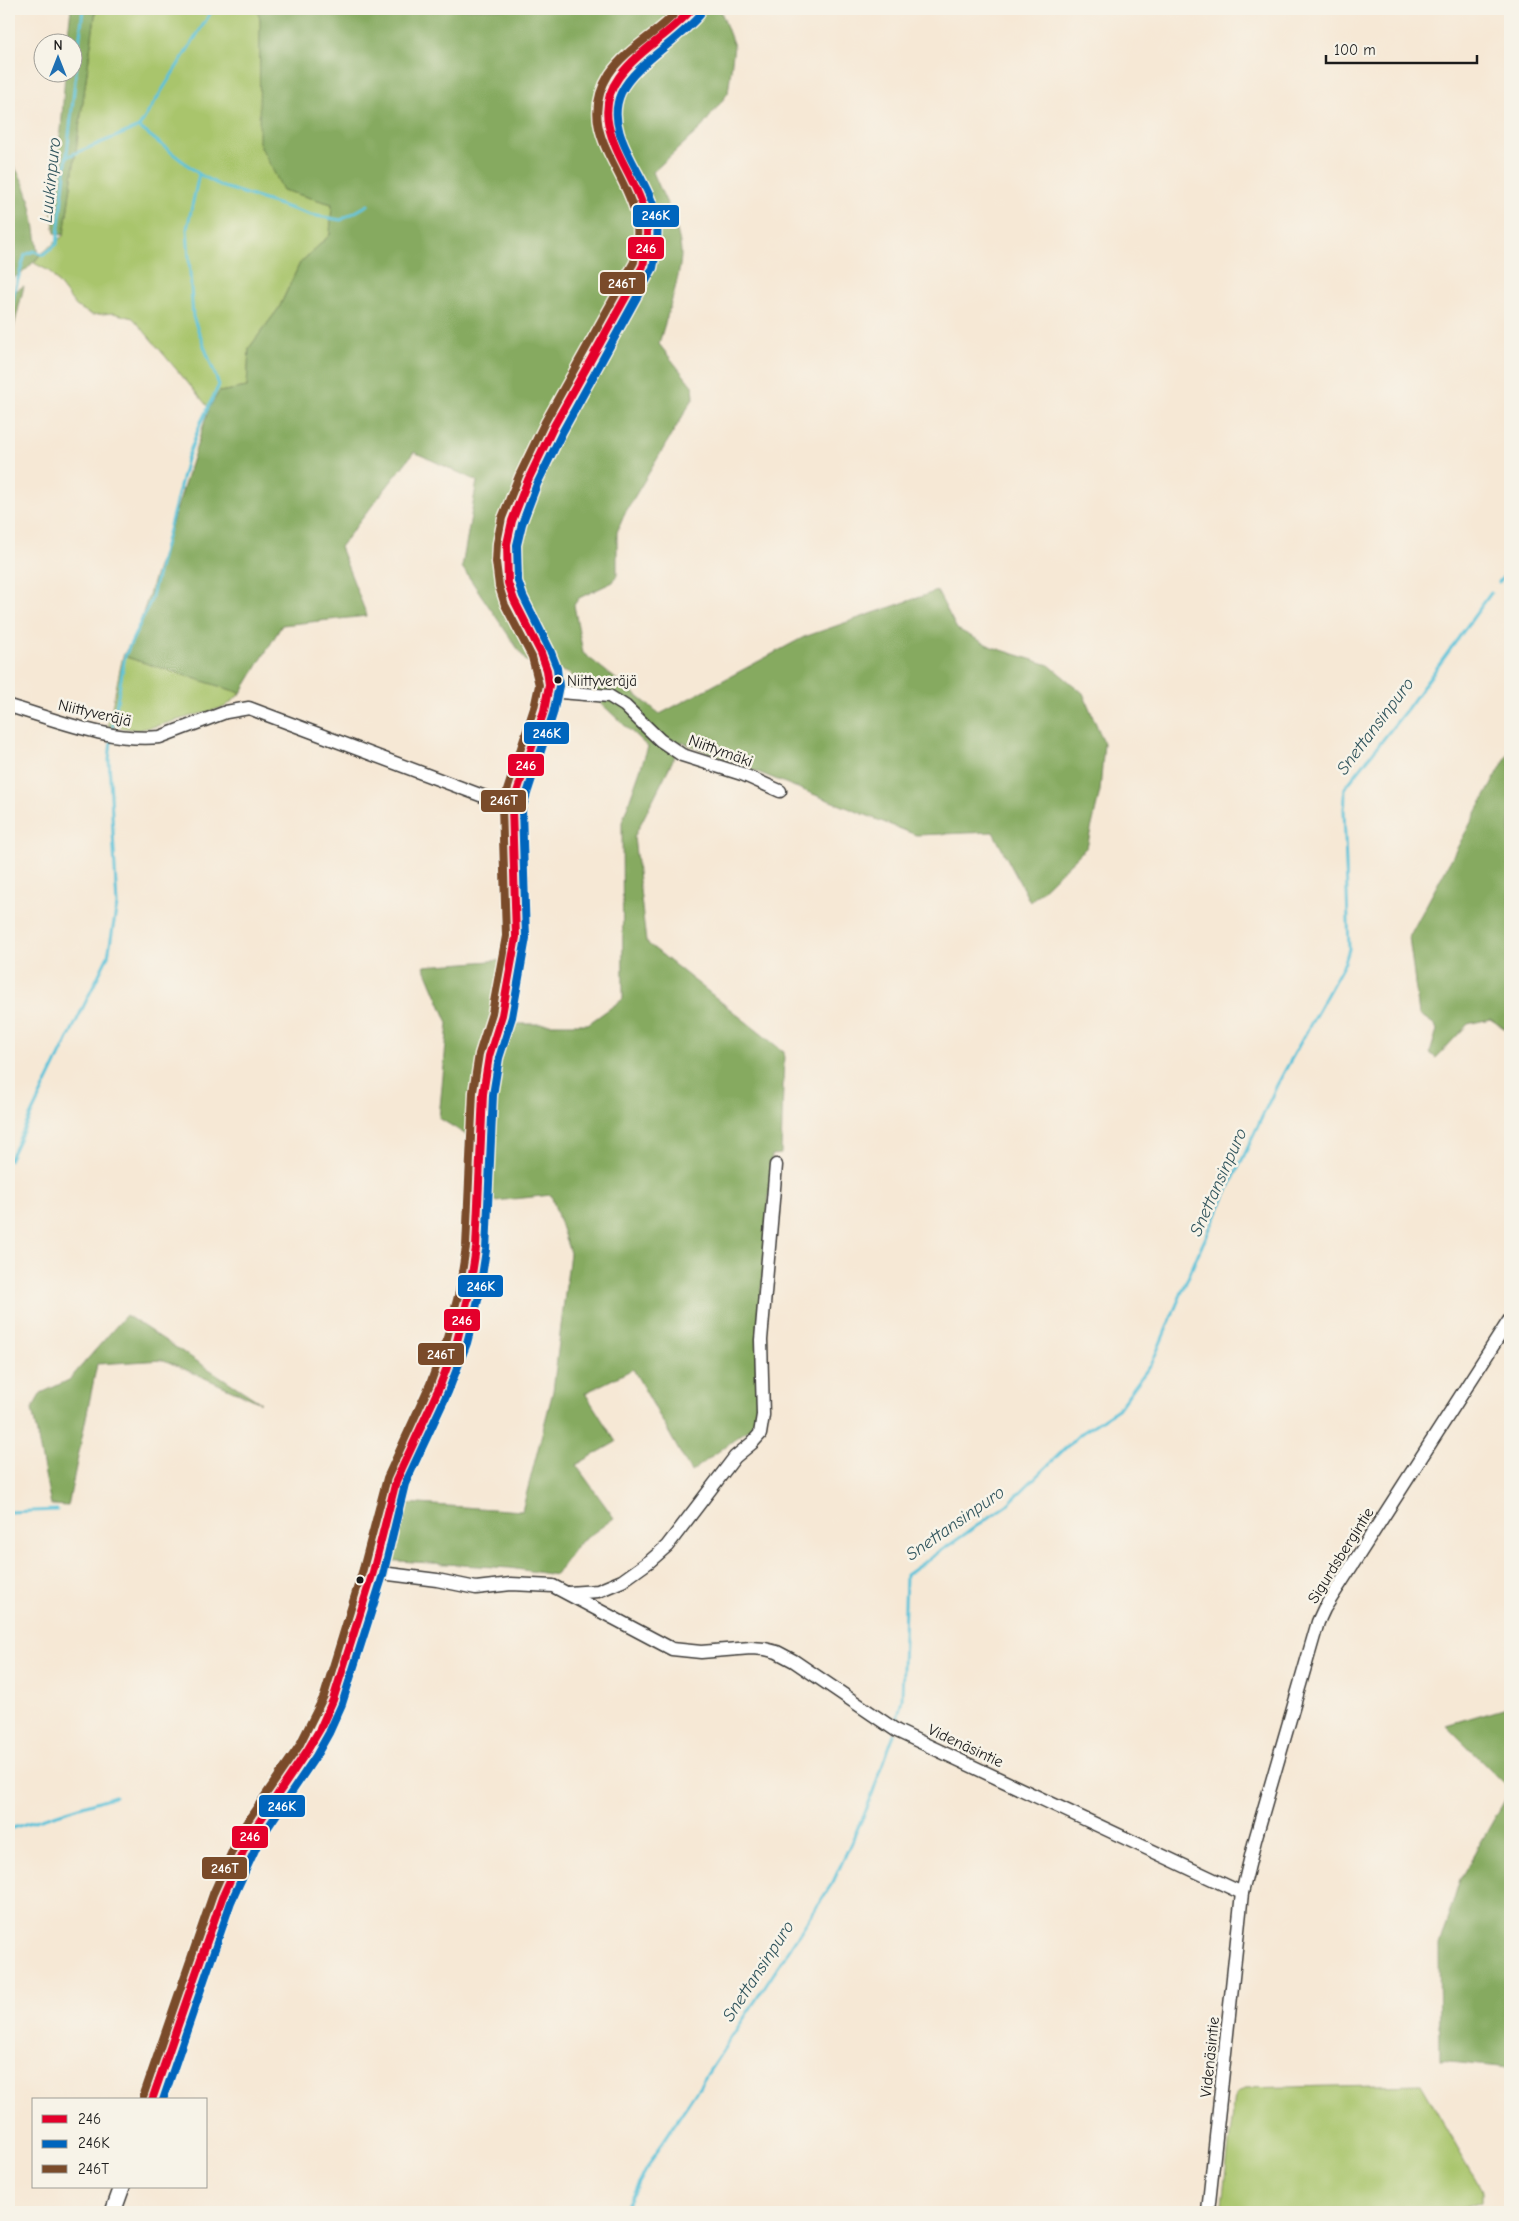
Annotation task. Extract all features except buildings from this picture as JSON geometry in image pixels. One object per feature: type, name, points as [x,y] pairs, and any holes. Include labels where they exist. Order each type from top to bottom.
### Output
[{"type":"street","points":[[153,2098],[222,1898],[251,1834],[320,1729],[333,1700],[373,1572],[396,1481],[457,1341],[469,1294],[476,1248],[483,1094],[489,1056],[502,1015],[516,937],[512,807],[544,711],[548,691],[547,670],[541,652],[514,600],[508,583],[506,562],[512,520],[528,480],[554,426],[643,266],[648,248],[648,228],[643,207],[609,133],[610,95],[619,78],[635,61],[682,23],[692,9]]},
{"type":"street","name":"Niittymäki","points":[[548,691],[609,696],[625,706],[660,740],[682,755],[742,774],[780,791]]},
{"type":"street","name":"Niittyveräjä","points":[[9,706],[110,735],[148,738],[160,737],[226,712],[249,708],[512,807]]},
{"type":"street","points":[[568,1594],[598,1591],[622,1581],[650,1561],[667,1546],[735,1457],[760,1434],[763,1416],[761,1340],[776,1165]]},
{"type":"street","name":"Sigurdsbergintie","points":[[1242,1893],[1255,1840],[1318,1622],[1324,1609],[1510,1319]]},
{"type":"street","name":"Videnäsintie","points":[[373,1572],[476,1588],[511,1584],[553,1586],[672,1649],[701,1652],[751,1648],[777,1652],[794,1661],[896,1730],[1242,1893],[1208,2212]]},
{"type":"street","points":[[114,2212],[122,2188]]},
{"type":"green space","points":[[71,9],[96,9],[64,235],[55,233],[52,214],[56,154],[61,131],[64,82],[82,82],[82,32],[68,32]]},
{"type":"green space","points":[[96,9],[257,9],[260,19],[283,190],[332,204],[330,235],[300,263],[279,308],[249,348],[247,387],[219,392],[209,408],[133,318],[113,313],[92,315],[76,306],[49,271],[34,263],[39,256],[64,235]]},
{"type":"green space","points":[[257,9],[720,9],[734,46],[728,93],[702,127],[653,172],[674,221],[681,251],[679,272],[659,344],[693,387],[694,397],[625,513],[617,532],[617,575],[613,582],[579,598],[574,605],[583,653],[660,714],[804,637],[937,591],[957,629],[992,647],[1049,665],[1083,693],[1104,743],[1100,791],[1087,847],[1030,902],[993,832],[916,835],[682,742],[634,837],[646,942],[784,1052],[781,1154],[772,1155],[760,1313],[759,1394],[754,1425],[691,1472],[633,1369],[585,1393],[616,1442],[576,1465],[614,1518],[578,1544],[556,1575],[510,1568],[382,1560],[404,1503],[522,1511],[553,1391],[570,1253],[551,1195],[486,1202],[486,1147],[439,1118],[448,1023],[424,966],[504,960],[491,1024],[588,1024],[623,999],[622,822],[648,747],[568,673],[526,661],[462,567],[477,481],[414,452],[340,547],[367,616],[282,625],[241,693],[123,656],[138,629],[209,408],[219,392],[247,387],[249,348],[279,308],[300,263],[330,235],[332,204],[283,190],[259,143],[260,19]]},
{"type":"green space","points":[[9,160],[23,182],[31,205],[39,256],[27,269],[9,281]]},
{"type":"green space","points":[[24,286],[9,347],[9,295]]},
{"type":"green space","points":[[123,656],[241,693],[225,707],[156,726],[138,730],[108,726]]},
{"type":"green space","points":[[1510,750],[1510,1032],[1490,1019],[1468,1024],[1436,1058],[1430,1053],[1437,1030],[1435,1025],[1419,1014],[1409,937]]},
{"type":"green space","points":[[126,1315],[261,1403],[164,1360],[97,1364],[68,1506],[51,1505],[32,1409],[41,1393],[69,1380]]},
{"type":"green space","points":[[1510,1706],[1510,1789],[1446,1725]]},
{"type":"green space","points":[[1510,1791],[1510,2068],[1440,2061],[1439,1946],[1460,1879]]},
{"type":"green space","points":[[1421,2084],[1482,2190],[1482,2201],[1451,2212],[1221,2212],[1235,2095],[1244,2088]]},
{"type":"waterway","name":"Luukinpuro","points":[[9,328],[14,293],[25,255],[34,251],[43,255],[57,244],[83,9]]},
{"type":"waterway","points":[[139,127],[210,14]]},
{"type":"waterway","points":[[66,157],[139,127],[199,174],[221,186],[311,215],[341,220],[368,205]]},
{"type":"waterway","points":[[112,730],[125,656],[151,600],[187,459],[201,422],[219,385],[193,317],[187,229],[199,174]]},
{"type":"waterway","name":"Snettansinpuro","points":[[1499,582],[1510,569]]},
{"type":"waterway","name":"Snettansinpuro","points":[[896,1725],[902,1699],[906,1575],[1007,1505],[1079,1435],[1118,1409],[1152,1363],[1198,1254],[1277,1085],[1345,962],[1349,949],[1345,788],[1407,709],[1491,593]]},
{"type":"waterway","points":[[9,1160],[108,956],[117,905],[109,760],[111,741]]},
{"type":"waterway","points":[[9,1512],[57,1510]]},
{"type":"waterway","name":"Snettansinpuro","points":[[623,2212],[655,2154],[833,1882],[867,1808],[894,1734]]},
{"type":"waterway","points":[[9,1829],[115,1796]]},
{"type":"transit line","name":"246T","points":[[143,2097],[213,1894],[242,1829],[299,1746],[324,1696],[363,1569],[387,1478],[430,1384],[447,1338],[459,1292],[466,1247],[473,1092],[479,1054],[492,1013],[506,936],[502,806],[534,708],[539,685],[532,657],[505,605],[499,586],[496,562],[497,543],[502,518],[519,476],[545,422],[634,262],[637,239],[636,217],[630,198],[605,147],[599,130],[597,112],[600,94],[616,64],[671,18],[679,9]]},
{"type":"transit line","name":"246","points":[[153,2098],[222,1898],[251,1834],[307,1751],[320,1729],[333,1700],[373,1572],[396,1481],[439,1388],[457,1341],[469,1294],[476,1248],[483,1094],[489,1056],[502,1015],[516,937],[512,807],[544,711],[549,685],[547,670],[541,653],[514,600],[508,583],[507,544],[512,521],[528,480],[554,426],[643,266],[646,253],[647,226],[645,213],[609,129],[607,112],[610,94],[627,67],[692,9]]},
{"type":"transit line","name":"246K","points":[[164,2098],[231,1902],[260,1839],[316,1756],[342,1704],[383,1575],[405,1484],[448,1392],[467,1343],[479,1296],[486,1250],[493,1095],[499,1058],[512,1017],[526,938],[522,809],[553,714],[559,686],[557,668],[550,650],[523,596],[518,581],[517,545],[522,524],[537,484],[563,431],[653,268],[656,254],[657,218],[650,197],[621,138],[617,123],[617,108],[621,93],[627,83],[646,63],[700,15]]},
{"type":"place","name":"Niittyveräjä","points":[[558,680]]}]
